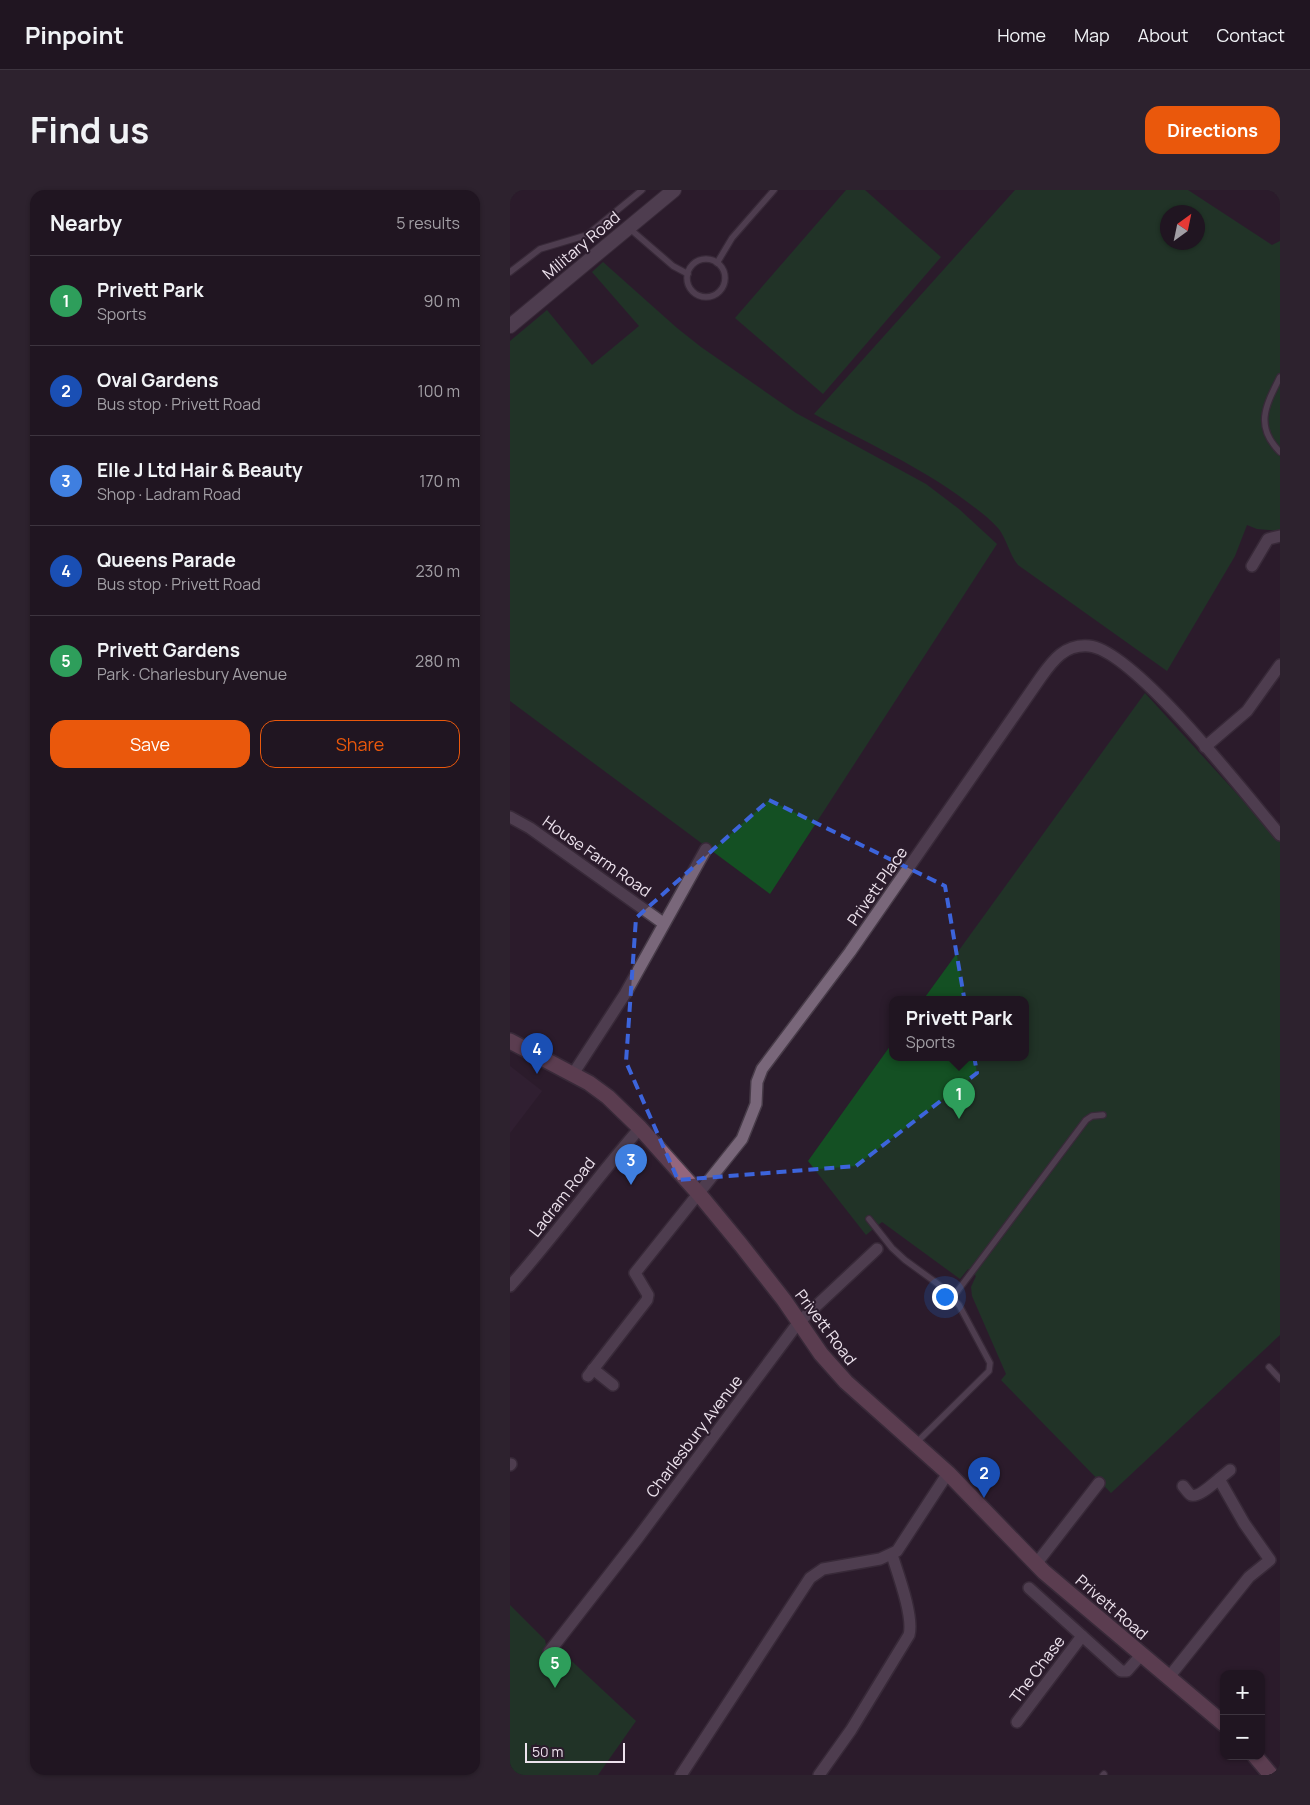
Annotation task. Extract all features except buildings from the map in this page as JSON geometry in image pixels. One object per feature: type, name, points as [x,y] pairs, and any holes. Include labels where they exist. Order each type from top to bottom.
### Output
[{"type":"main road","name":"Privett Road","points":[[510,1041],[589,1083],[608,1097],[640,1128],[699,1194],[784,1300],[821,1354],[846,1382],[948,1473],[1036,1564],[1220,1721]]},
{"type":"main road","points":[[1258,1760],[1271,1775]]},
{"type":"street","name":"Military Road","points":[[510,326],[674,190]]},
{"type":"street","points":[[1252,566],[1268,538],[1280,536]]},
{"type":"street","name":"Privett Place","points":[[613,1385],[591,1372],[647,1300],[648,1295],[635,1273],[744,1135],[756,1104],[757,1082],[762,1069],[850,952],[1050,664],[1064,651],[1086,646],[1106,652],[1156,692],[1280,835]]},
{"type":"street","points":[[1205,747],[1247,711],[1280,666]]},
{"type":"street","name":"House Farm Road","points":[[510,817],[530,828],[663,923]]},
{"type":"street","points":[[573,1074],[625,994],[706,849]]},
{"type":"street","name":"Ladram Road","points":[[510,1286],[640,1128]]},
{"type":"street","name":"Charlesbury Avenue","points":[[549,1652],[643,1532],[798,1323],[877,1249]]},
{"type":"street","points":[[1183,1486],[1194,1496],[1230,1470]]},
{"type":"street","points":[[681,1775],[810,1578],[828,1568],[880,1559],[892,1555],[901,1546],[948,1473]]},
{"type":"street","points":[[1168,1677],[1249,1577],[1275,1557],[1244,1522],[1219,1479]]},
{"type":"street","points":[[1036,1564],[1099,1483]]},
{"type":"street","points":[[819,1775],[851,1730],[909,1635],[908,1608],[892,1555]]},
{"type":"street","name":"Privett Road","points":[[1029,1588],[1123,1672],[1127,1671],[1141,1655]]},
{"type":"street","name":"The Chase","points":[[1016,1722],[1082,1636]]},
{"type":"lane","points":[[510,272],[540,249],[587,235],[642,190]]},
{"type":"lane","points":[[718,263],[732,238],[774,190]]},
{"type":"lane","points":[[629,228],[673,266],[688,274]]},
{"type":"lane","points":[[699,260],[712,260],[718,263],[725,279],[724,285],[716,294],[704,297],[693,291],[689,286],[688,274],[694,264],[699,260]]},
{"type":"lane","points":[[1280,377],[1267,404],[1264,421],[1270,440],[1280,452]]},
{"type":"lane","points":[[953,1297],[1086,1120],[1092,1116],[1104,1115]]},
{"type":"lane","points":[[869,1219],[887,1242],[906,1260],[953,1297],[962,1308],[991,1366],[989,1371],[915,1444]]},
{"type":"lane","points":[[877,1249],[887,1242]]},
{"type":"lane","points":[[1269,1367],[1280,1379]]},
{"type":"highlighted area","points":[[769,800],[945,886],[977,1073],[856,1166],[678,1180],[626,1062],[636,918]]},
{"type":"shaded area","points":[[510,1066],[542,1091],[510,1133]]},
{"type":"green space","points":[[846,190],[865,190],[941,257],[823,394],[735,318]]},
{"type":"green space","points":[[1015,190],[1188,190],[1272,245],[1280,241],[1280,531],[1257,529],[1247,525],[1235,556],[1167,671],[1018,565],[1004,537],[987,517],[948,488],[911,465],[814,414]]},
{"type":"green space","points":[[603,262],[701,347],[796,413],[926,484],[959,509],[997,544],[770,894],[510,701],[510,341],[547,310],[592,365],[639,326],[592,272]]},
{"type":"green space","points":[[1145,693],[1280,841],[1280,1335],[1111,1493],[1001,1380],[1006,1374],[972,1296],[971,1287],[976,1276],[968,1269],[960,1279],[882,1222],[866,1235],[808,1161],[889,1048],[889,1061],[1029,1061],[1029,996],[926,996]]},
{"type":"green space","points":[[510,1605],[545,1640],[548,1654],[562,1652],[636,1721],[598,1775],[510,1775]]},
{"type":"place","name":"Queens Parade","points":[[537,1074]]},
{"type":"place","name":"Privett Park","points":[[959,1119]]},
{"type":"place","name":"Elle J Ltd Hair & Beauty","points":[[631,1185]]},
{"type":"place","name":"Oval Gardens","points":[[984,1498]]},
{"type":"place","name":"Privett Gardens","points":[[555,1688]]}]
